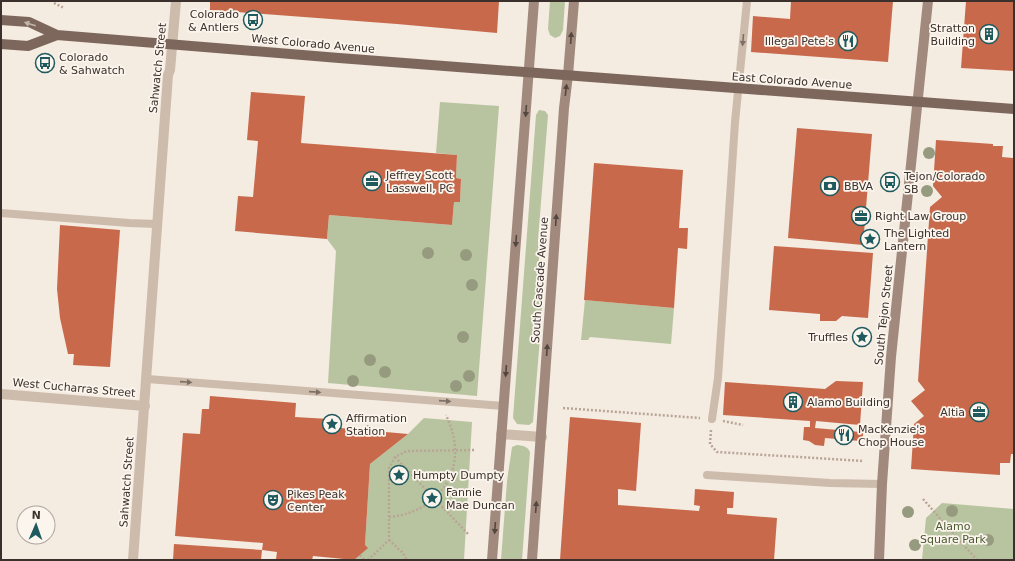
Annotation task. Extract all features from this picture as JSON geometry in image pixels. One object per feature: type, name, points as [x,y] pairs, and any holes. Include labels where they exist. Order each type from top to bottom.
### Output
[{"type":"main road","points":[[492,560],[534,1]]},
{"type":"main road","name":"South Cascade Avenue","points":[[532,560],[542,437],[563,116],[574,1]]},
{"type":"main road","name":"South Tejon Street","points":[[879,560],[882,484],[891,357],[928,1]]},
{"type":"main road","name":"West Colorado Avenue","points":[[1,20],[29,22],[57,35],[568,75]]},
{"type":"main road","name":"West Colorado Avenue","points":[[1,44],[28,46],[57,35]]},
{"type":"main road","name":"East Colorado Avenue","points":[[568,75],[1014,110]]},
{"type":"street","name":"Sahwatch Street","points":[[133,560],[168,75],[176,1]]},
{"type":"street","name":"West Cucharras Street","points":[[1,394],[145,406]]},
{"type":"street","points":[[501,434],[542,437]]},
{"type":"lane","points":[[712,419],[718,378],[735,130],[747,1]]},
{"type":"lane","points":[[1,213],[158,224]]},
{"type":"lane","points":[[147,379],[504,406]]},
{"type":"lane","points":[[707,475],[830,483],[882,484]]},
{"type":"path","points":[[54,3],[64,8]]},
{"type":"path","points":[[563,408],[712,419],[743,425]]},
{"type":"path","points":[[389,517],[403,516],[414,512],[434,499],[449,481],[455,457],[455,450],[451,427],[446,414]]},
{"type":"path","points":[[712,419],[710,444],[717,452],[864,461]]},
{"type":"path","points":[[368,424],[368,431]]},
{"type":"path","points":[[368,560],[389,540],[389,468],[394,457],[407,451],[476,450]]},
{"type":"path","points":[[394,457],[469,535]]},
{"type":"path","points":[[923,499],[977,560]]},
{"type":"path","points":[[389,540],[402,552],[407,560]]},
{"type":"path","points":[[360,555],[364,560]]},
{"type":"green space","points":[[550,1],[565,1],[563,30],[560,36],[555,38],[550,35],[548,29]]},
{"type":"green space","points":[[440,102],[499,106],[477,396],[328,383],[336,251],[327,239],[329,215],[452,225],[454,202],[460,202],[461,179],[456,178],[457,155],[436,153]]},
{"type":"green space","points":[[539,110],[545,111],[548,115],[538,240],[542,314],[533,422],[529,425],[517,424],[513,418],[536,115]]},
{"type":"green space","points":[[585,300],[674,308],[671,344],[590,337],[588,340],[581,340]]},
{"type":"green space","points":[[424,418],[472,422],[464,560],[354,560],[365,545],[370,464],[408,434]]},
{"type":"green space","points":[[517,445],[525,447],[530,452],[522,560],[501,560],[507,481],[512,447]]},
{"type":"green space","name":"Alamo Square Park","points":[[942,503],[1014,509],[1014,560],[922,560],[926,518]]},
{"type":"building","points":[[210,1],[499,1],[497,33],[210,10]]},
{"type":"building","points":[[791,1],[893,1],[888,62],[751,52],[753,16],[790,19]]},
{"type":"building","name":"Stratton Building","points":[[966,1],[1014,1],[1014,71],[961,68]]},
{"type":"building","points":[[251,92],[305,96],[301,143],[457,155],[456,178],[461,179],[460,202],[454,202],[452,225],[329,215],[327,239],[235,231],[238,196],[253,197],[258,141],[247,140]]},
{"type":"building","name":"BBVA","points":[[797,128],[872,134],[863,245],[788,238]]},
{"type":"building","points":[[936,140],[1003,146],[1002,157],[1013,158],[1014,454],[1011,454],[1010,463],[1000,463],[1000,475],[911,469],[914,424],[924,416],[911,401],[925,390],[918,381],[930,207],[942,197],[933,186]]},
{"type":"building","points":[[594,163],[683,170],[679,228],[688,228],[687,249],[678,248],[674,308],[584,300]]},
{"type":"building","points":[[60,225],[120,230],[110,367],[73,365],[74,354],[68,354],[60,318],[57,289]]},
{"type":"building","points":[[774,246],[873,253],[868,318],[842,316],[836,321],[820,321],[820,314],[769,310]]},
{"type":"building","name":"Alamo Building","points":[[836,381],[863,382],[860,425],[816,421],[815,428],[861,432],[863,433],[863,439],[860,441],[825,438],[824,446],[815,445],[809,441],[803,440],[804,427],[810,427],[810,421],[723,415],[725,382],[825,389]]},
{"type":"building","name":"Pikes Peak Center","points":[[210,396],[296,403],[295,417],[329,419],[329,427],[408,434],[370,464],[365,545],[368,548],[354,560],[313,556],[312,560],[276,559],[277,552],[262,550],[263,543],[175,536],[183,433],[200,434],[202,409],[209,409]]},
{"type":"building","points":[[570,417],[641,423],[636,491],[618,489],[618,505],[699,511],[700,506],[694,505],[695,489],[734,492],[733,508],[727,508],[727,514],[777,518],[774,560],[560,560]]},
{"type":"building","points":[[174,544],[262,550],[261,560],[173,560]]},
{"type":"place","name":"Colorado & Antlers","points":[[253,20]]},
{"type":"place","name":"Stratton Building","points":[[989,34]]},
{"type":"place","name":"Illegal Pete's","points":[[848,41]]},
{"type":"place","name":"Colorado & Sahwatch","points":[[45,63]]},
{"type":"place","name":"Jeffrey Scott Lasswell, PC","points":[[372,181]]},
{"type":"place","name":"Tejon/Colorado SB","points":[[890,182]]},
{"type":"place","name":"BBVA","points":[[830,186]]},
{"type":"place","name":"Right Law Group","points":[[861,216]]},
{"type":"place","name":"The Lighted Lantern","points":[[870,239]]},
{"type":"place","name":"Truffles","points":[[862,337]]},
{"type":"place","name":"Alamo Building","points":[[793,402]]},
{"type":"place","name":"Altia","points":[[979,412]]},
{"type":"place","name":"Affirmation Station","points":[[332,424]]},
{"type":"place","name":"MacKenzie's Chop House","points":[[844,435]]},
{"type":"place","name":"Humpty Dumpty","points":[[399,475]]},
{"type":"place","name":"Fannie Mae Duncan","points":[[432,498]]},
{"type":"place","name":"Pikes Peak Center","points":[[273,500]]}]
